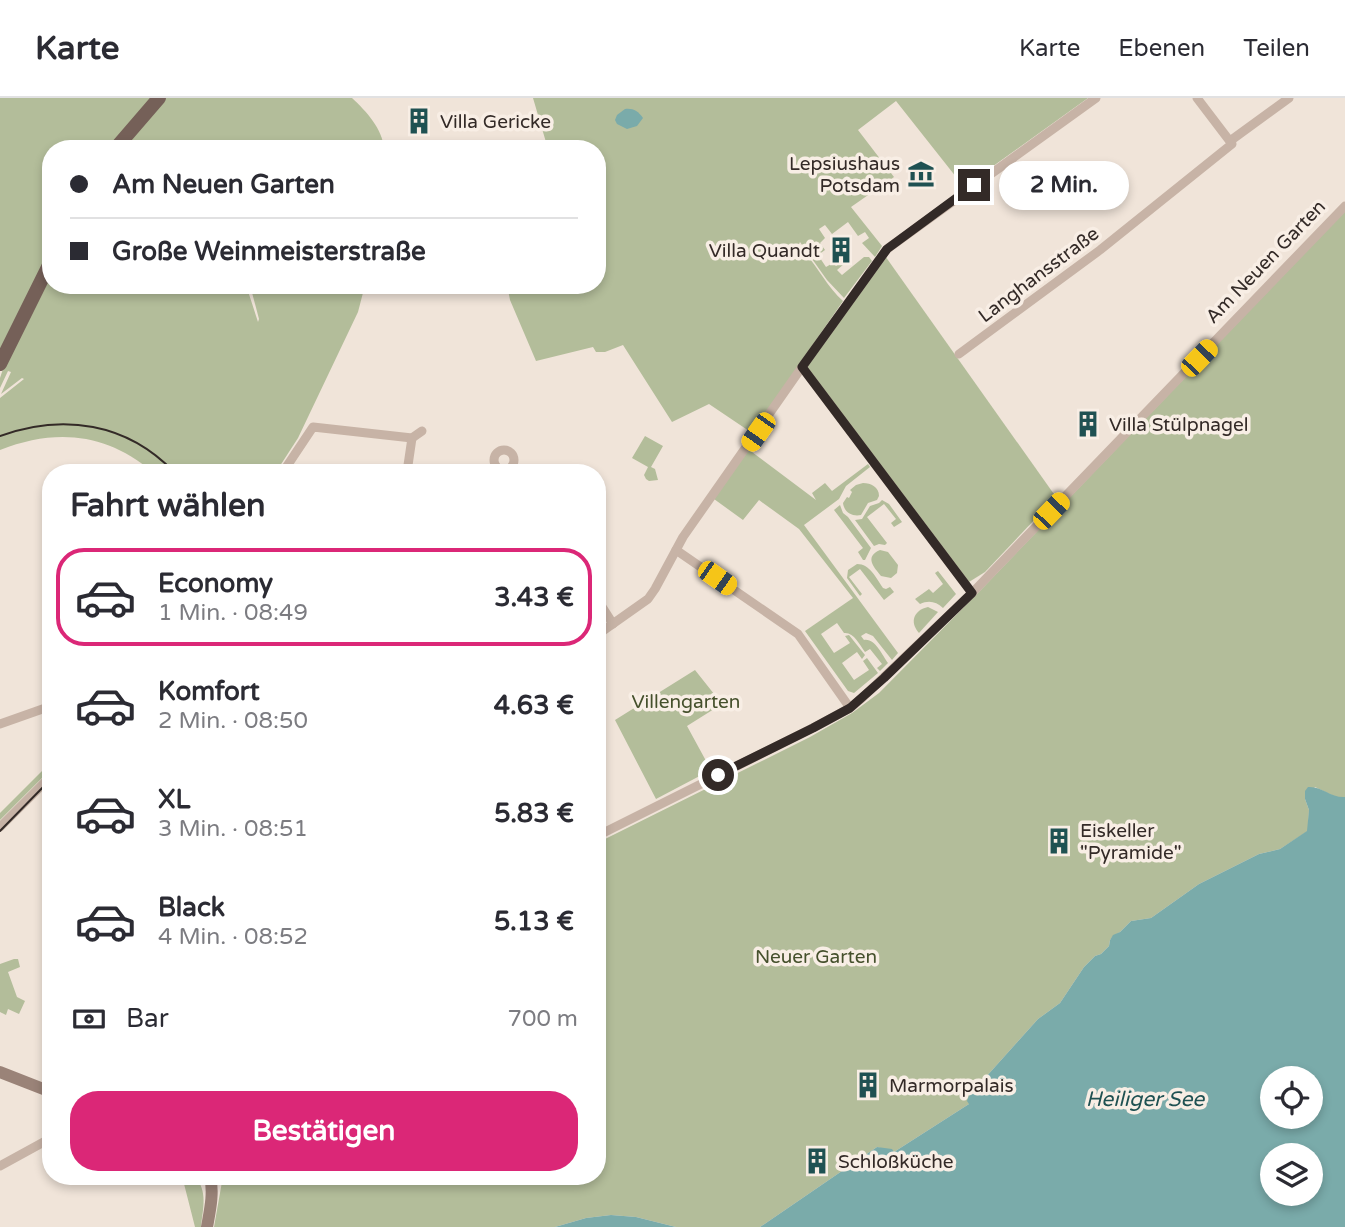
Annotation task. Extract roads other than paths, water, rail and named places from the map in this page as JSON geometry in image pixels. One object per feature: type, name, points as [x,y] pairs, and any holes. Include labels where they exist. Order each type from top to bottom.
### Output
[{"type":"main road","points":[[123,140],[159,98]]},
{"type":"main road","points":[[0,364],[42,279]]},
{"type":"street","points":[[606,629],[648,599],[683,537],[887,249],[1096,98]]},
{"type":"street","points":[[1197,98],[1230,141]]},
{"type":"street","name":"Langhansstraße","points":[[959,354],[1100,250],[1232,144],[1230,141],[1289,98]]},
{"type":"street","name":"Am Neuen Garten","points":[[606,832],[850,708],[972,593],[1345,206]]},
{"type":"street","points":[[802,367],[972,593]]},
{"type":"street","points":[[288,464],[313,427],[412,438],[422,431]]},
{"type":"street","points":[[408,464],[412,438]]},
{"type":"street","points":[[676,550],[798,634],[850,708]]},
{"type":"street","points":[[606,613],[613,624]]},
{"type":"street","points":[[0,724],[42,709]]},
{"type":"street","points":[[0,827],[42,785]]},
{"type":"street","points":[[0,1072],[42,1088]]},
{"type":"street","points":[[0,1166],[42,1143]]},
{"type":"street","points":[[207,1227],[212,1185]]},
{"type":"water","points":[[625,109],[635,110],[643,118],[637,126],[627,129],[617,124],[617,115]]},
{"type":"water","name":"Heiliger See","points":[[1308,787],[1345,797],[1345,1227],[760,1227],[877,1147],[892,1149],[894,1152],[969,1104],[967,1101],[973,1085],[985,1078],[1038,1019],[1060,1003],[1084,967],[1109,946],[1113,935],[1131,921],[1151,918],[1199,884],[1259,854],[1280,849],[1307,831],[1309,810],[1305,799]]},
{"type":"water","points":[[611,1215],[636,1217],[676,1227],[555,1227],[586,1218]]},
{"type":"tram line","points":[[0,436],[47,425],[93,427],[136,442],[166,464]]},
{"type":"tram line","points":[[0,831],[42,788]]},
{"type":"place","name":"Villa Gericke","points":[[419,121]]},
{"type":"place","name":"Lepsiushaus Potsdam","points":[[921,174]]},
{"type":"place","name":"Villa Quandt","points":[[841,250]]},
{"type":"place","name":"Villa Stülpnagel","points":[[1088,424]]},
{"type":"place","name":"Eiskeller \"Pyramide\"","points":[[1059,841]]},
{"type":"place","name":"Marmorpalais","points":[[868,1085]]},
{"type":"place","name":"Schloßküche","points":[[817,1161]]},
{"type":"park label","name":"Villengarten","points":[[686,701]]},
{"type":"park label","name":"Neuer Garten","points":[[816,956]]}]
